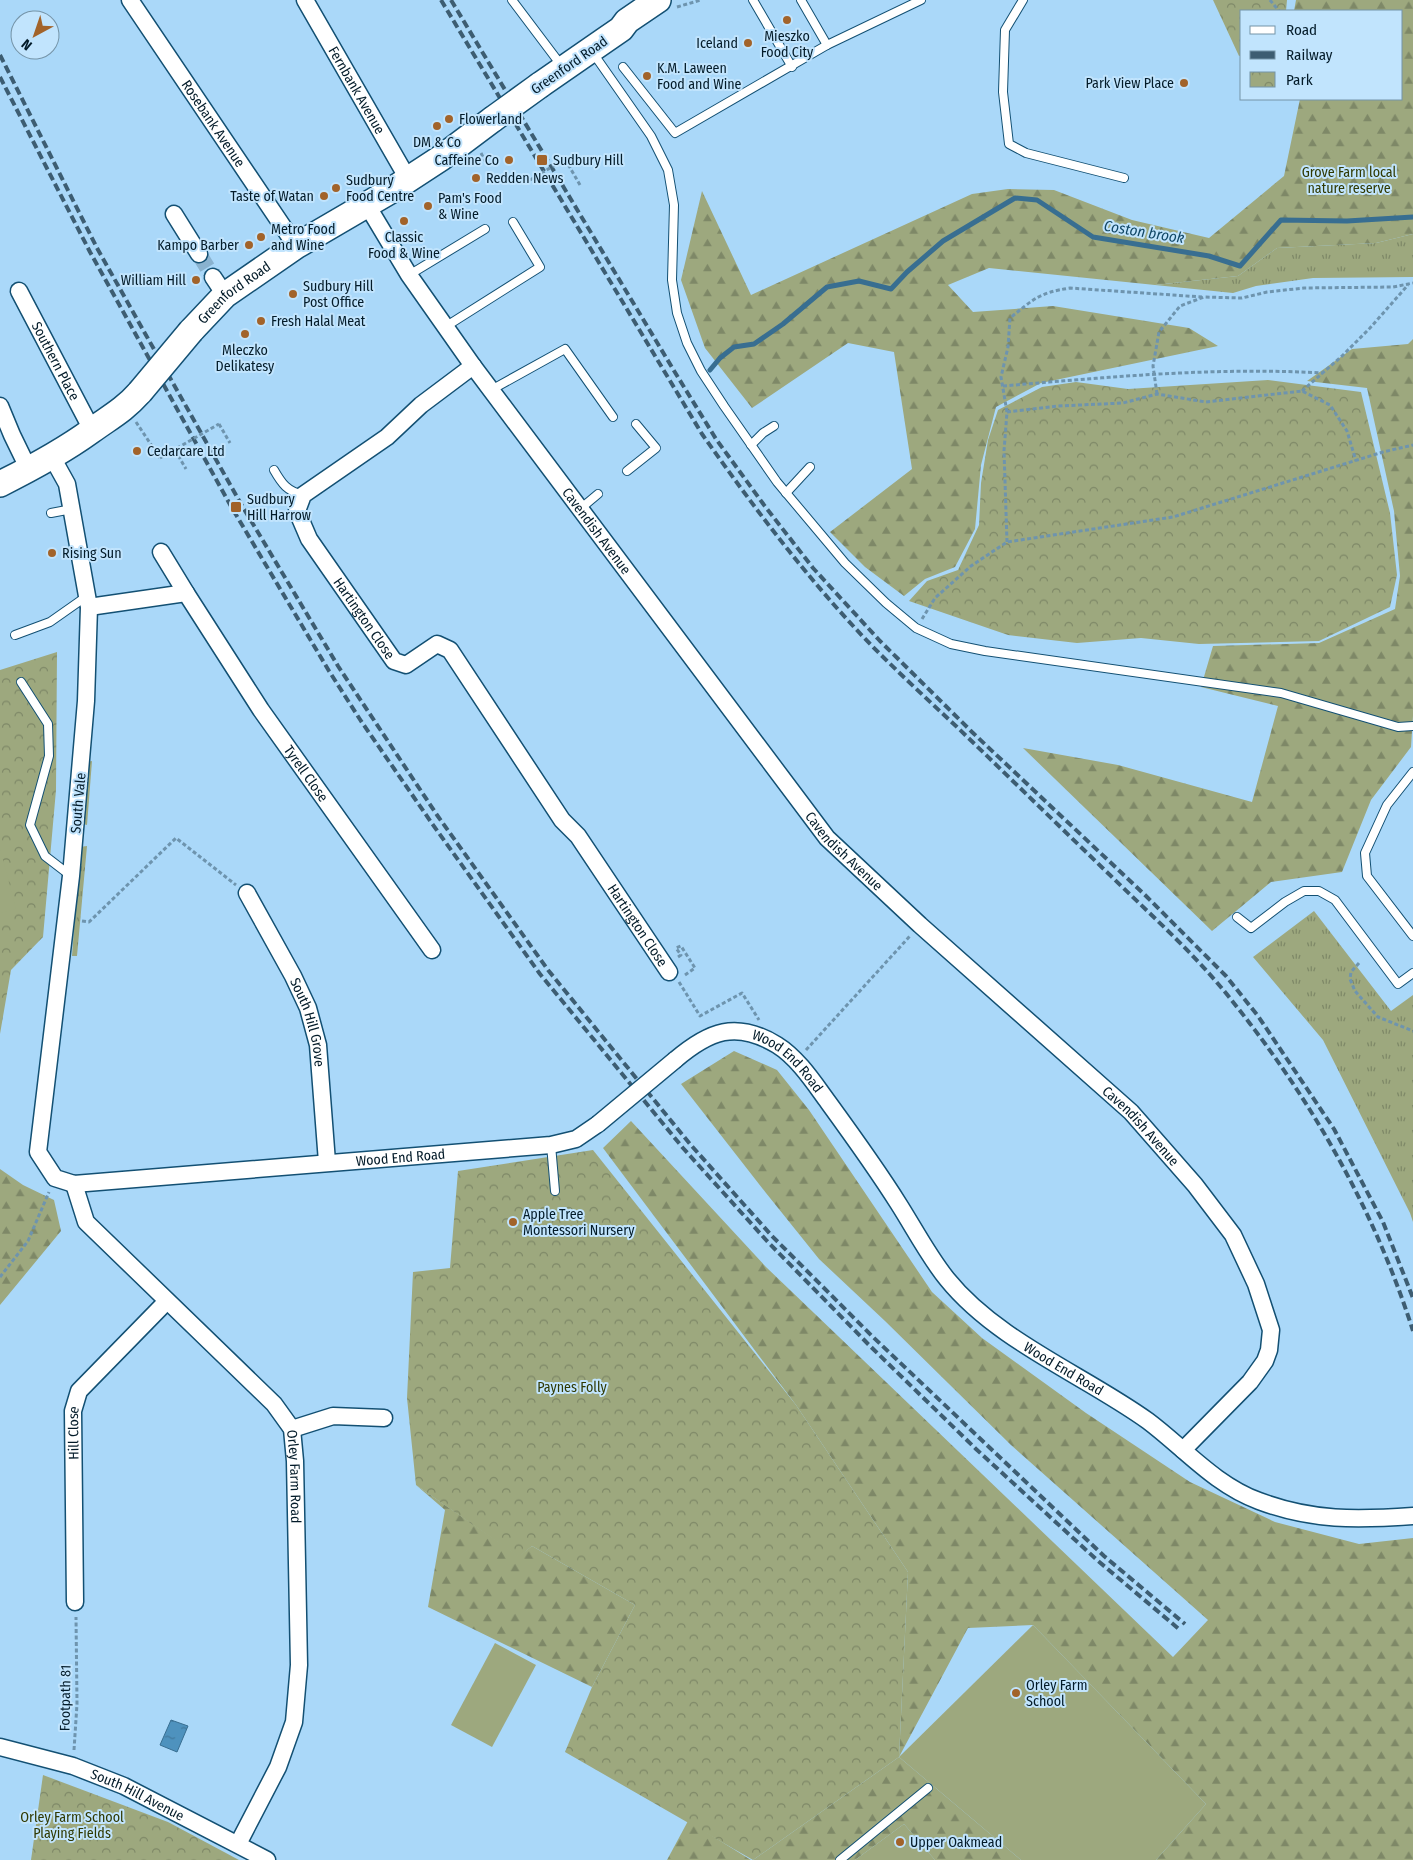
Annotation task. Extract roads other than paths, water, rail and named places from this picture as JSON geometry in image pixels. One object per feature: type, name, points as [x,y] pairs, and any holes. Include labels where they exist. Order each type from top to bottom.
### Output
[{"type":"main road","name":"Greenford Road","points":[[0,484],[52,457],[92,430],[131,400],[191,331],[219,286],[296,246],[367,205],[447,154],[658,0]]},
{"type":"street","name":"Rosebank Avenue","points":[[130,0],[296,246]]},
{"type":"street","name":"Fernbank Avenue","points":[[305,0],[408,179]]},
{"type":"street","name":"Cavendish Avenue","points":[[367,205],[409,274],[473,366],[827,838],[920,925],[1131,1112],[1195,1185],[1233,1235],[1259,1293],[1271,1330],[1269,1350],[1265,1362],[1250,1382],[1183,1450]]},
{"type":"street","points":[[174,214],[199,254]]},
{"type":"street","name":"Southern Place","points":[[19,291],[92,430]]},
{"type":"street","points":[[303,495],[388,438],[421,405],[473,366]]},
{"type":"street","points":[[0,406],[29,470]]},
{"type":"street","name":"South Vale","points":[[52,457],[67,484],[88,601],[86,701],[72,876],[38,1152],[55,1178]]},
{"type":"street","name":"Hartington Close","points":[[303,495],[297,511],[309,538],[394,661],[406,665],[436,644],[450,650],[562,820],[578,836],[667,969]]},
{"type":"street","name":"Tyrell Close","points":[[161,552],[261,710],[432,950]]},
{"type":"street","points":[[88,601],[186,593]]},
{"type":"street","name":"South Hill Grove","points":[[247,893],[293,976],[308,1008],[318,1045],[327,1162]]},
{"type":"street","name":"Wood End Road","points":[[55,1178],[74,1184],[551,1145],[576,1139],[598,1124],[694,1044],[718,1032],[740,1030],[780,1046],[796,1061],[876,1169],[946,1278],[971,1305],[999,1327],[1147,1421],[1235,1492],[1284,1510],[1318,1517],[1364,1520],[1413,1516]]},
{"type":"street","name":"Orley Farm Road","points":[[74,1184],[86,1222],[274,1404],[292,1429],[295,1461],[299,1665],[294,1722],[278,1767],[238,1844]]},
{"type":"street","name":"Hill Close","points":[[75,1602],[73,1411],[79,1391],[167,1301]]},
{"type":"street","points":[[292,1429],[333,1416],[384,1418]]},
{"type":"street","name":"South Hill Avenue","points":[[0,1748],[73,1766],[124,1786],[267,1860]]},
{"type":"lane","points":[[512,0],[564,68]]},
{"type":"lane","points":[[753,0],[792,67]]},
{"type":"lane","points":[[801,0],[827,45]]},
{"type":"lane","points":[[623,66],[675,133],[792,67],[827,45],[920,0]]},
{"type":"lane","points":[[1023,0],[1005,30],[1003,92],[1009,144],[1026,152],[1124,178]]},
{"type":"lane","points":[[591,50],[651,136],[668,170],[674,205],[672,280],[677,313],[687,343],[701,371],[750,445],[786,493],[845,563],[886,603],[916,628],[952,644],[985,651],[1281,694],[1398,727],[1413,726]]},
{"type":"lane","points":[[446,327],[540,267],[513,222]]},
{"type":"lane","points":[[409,274],[484,230]]},
{"type":"lane","points":[[492,390],[564,349],[613,417]]},
{"type":"lane","points":[[627,471],[656,448],[636,424]]},
{"type":"lane","points":[[750,445],[774,426]]},
{"type":"lane","points":[[786,493],[810,467]]},
{"type":"lane","points":[[274,470],[285,487],[292,493],[303,495]]},
{"type":"lane","points":[[580,509],[598,494]]},
{"type":"lane","points":[[52,512],[72,509]]},
{"type":"lane","points":[[15,635],[50,622],[88,601]]},
{"type":"lane","points":[[21,682],[48,724],[49,756],[30,825],[45,856],[72,876]]},
{"type":"lane","points":[[1413,772],[1387,805],[1364,853],[1367,876],[1413,936]]},
{"type":"lane","points":[[1238,917],[1251,928],[1285,902],[1304,891],[1319,890],[1335,900],[1398,984],[1413,973]]},
{"type":"lane","points":[[551,1145],[555,1191]]},
{"type":"lane","points":[[840,1860],[928,1788]]},
{"type":"water","points":[[171,1720],[188,1726],[177,1752],[160,1745]]},
{"type":"waterway","name":"Coston brook","points":[[710,370],[720,358],[734,347],[754,344],[783,324],[827,287],[859,281],[891,289],[907,272],[943,241],[1015,198],[1037,200],[1093,237],[1209,256],[1240,266],[1281,220],[1347,221],[1413,217]]},
{"type":"tunnel","points":[[199,254],[213,277]]},
{"type":"railway","points":[[441,0],[702,434],[783,544],[849,622],[873,647],[1190,953],[1219,985],[1262,1039],[1315,1118],[1360,1200],[1398,1286],[1413,1331]]},
{"type":"railway","points":[[451,0],[716,439],[764,505],[813,568],[880,641],[972,732],[1145,895],[1226,976],[1258,1016],[1334,1129],[1383,1222],[1413,1298]]},
{"type":"railway","points":[[0,55],[97,248],[241,504],[338,666],[437,815],[548,970],[690,1144],[772,1236],[873,1337],[1104,1556],[1185,1624]]},
{"type":"railway","points":[[0,77],[90,252],[232,508],[329,671],[431,822],[540,974],[683,1148],[767,1241],[870,1346],[976,1449],[1097,1560],[1180,1630]]},
{"type":"place","name":"Mieszko Food City","points":[[787,20]]},
{"type":"place","name":"Iceland","points":[[748,43]]},
{"type":"place","name":"K.M. Laween Food and Wine","points":[[647,76]]},
{"type":"place","name":"Park View Place","points":[[1184,83]]},
{"type":"place","name":"Flowerland","points":[[449,119]]},
{"type":"place","name":"DM & Co","points":[[437,126]]},
{"type":"place","name":"Caffeine Co","points":[[509,160]]},
{"type":"place","name":"Sudbury Hill","points":[[542,160]]},
{"type":"place","name":"Redden News","points":[[476,178]]},
{"type":"place","name":"Sudbury Food Centre","points":[[336,188]]},
{"type":"place","name":"Taste of Watan","points":[[324,196]]},
{"type":"place","name":"Pam's Food & Wine","points":[[428,206]]},
{"type":"place","name":"Classic Food & Wine","points":[[404,221]]},
{"type":"place","name":"Metro Food and Wine","points":[[261,237]]},
{"type":"place","name":"Kampo Barber","points":[[249,245]]},
{"type":"place","name":"William Hill","points":[[196,280]]},
{"type":"place","name":"Sudbury Hill Post Office","points":[[293,294]]},
{"type":"place","name":"Fresh Halal Meat","points":[[261,321]]},
{"type":"place","name":"Mleczko Delikatesy","points":[[245,334]]},
{"type":"place","name":"Cedarcare Ltd","points":[[137,451]]},
{"type":"place","name":"Sudbury Hill Harrow","points":[[236,507]]},
{"type":"place","name":"Rising Sun","points":[[52,553]]},
{"type":"place","name":"Apple Tree Montessori Nursery","points":[[513,1222]]},
{"type":"place","name":"Orley Farm School","points":[[1016,1693]]},
{"type":"place","name":"Upper Oakmead","points":[[900,1842]]},
{"type":"park label","name":"Grove Farm local nature reserve","points":[[1349,180]]},
{"type":"park label","name":"Paynes Folly","points":[[572,1387]]},
{"type":"park label","name":"Orley Farm School Playing Fields","points":[[72,1825]]}]
